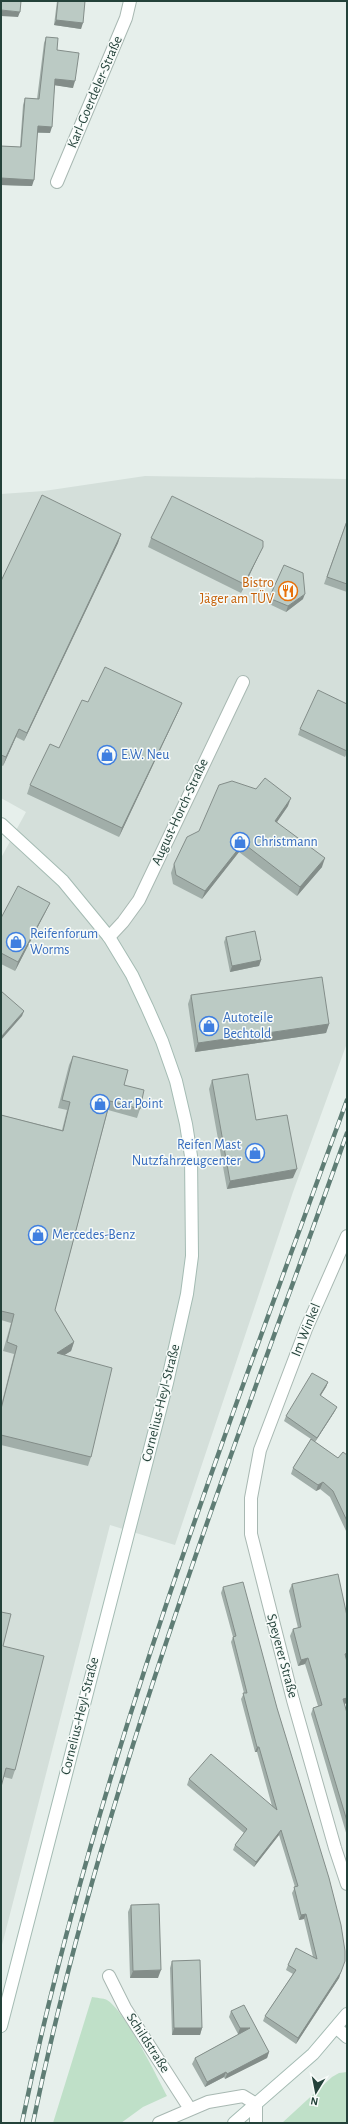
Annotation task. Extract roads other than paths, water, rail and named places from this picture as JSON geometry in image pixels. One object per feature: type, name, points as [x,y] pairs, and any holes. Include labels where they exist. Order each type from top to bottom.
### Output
[{"type":"street","name":"Karl-Goerdeler-Straße","points":[[57,182],[126,18],[130,1]]},
{"type":"street","name":"August-Horch-Straße","points":[[109,937],[123,922],[139,900],[243,682]]},
{"type":"street","name":"Cornelius-Heyl-Straße","points":[[1,824],[63,881],[109,937],[132,975],[147,1006],[162,1041],[176,1081],[186,1124],[191,1156],[192,1256],[187,1294],[167,1383],[1,2026]]},
{"type":"street","name":"Im Winkel","points":[[268,1425],[306,1329],[347,1236]]},
{"type":"street","name":"Speyerer Straße","points":[[268,1425],[254,1476],[251,1534],[293,1700],[335,1848],[347,1884]]},
{"type":"street","name":"Schildstraße","points":[[109,1976],[125,2008],[190,2109]]},
{"type":"street","points":[[234,2123],[313,2054],[337,2028],[347,2014]]},
{"type":"street","points":[[337,2028],[347,2037]]},
{"type":"street","points":[[159,2123],[190,2109],[223,2098],[243,2096],[256,2104]]},
{"type":"street","points":[[256,2104],[256,2123]]},
{"type":"railway","points":[[22,2123],[52,1992],[86,1862],[124,1734],[210,1479],[347,1100]]},
{"type":"railway","points":[[33,2123],[62,1996],[95,1871],[133,1746],[215,1500],[347,1133]]},
{"type":"place","name":"Bistro Jäger am TÜV","points":[[288,591]]},
{"type":"place","name":"E.W. Neu","points":[[107,755]]},
{"type":"place","name":"Christmann","points":[[240,842]]},
{"type":"place","name":"Reifenforum Worms","points":[[16,942]]},
{"type":"place","name":"Autoteile Bechtold","points":[[209,1026]]},
{"type":"place","name":"Car Point","points":[[100,1104]]},
{"type":"place","name":"Reifen Mast Nutzfahrzeugcenter","points":[[255,1153]]},
{"type":"place","name":"Mercedes-Benz","points":[[38,1235]]}]
